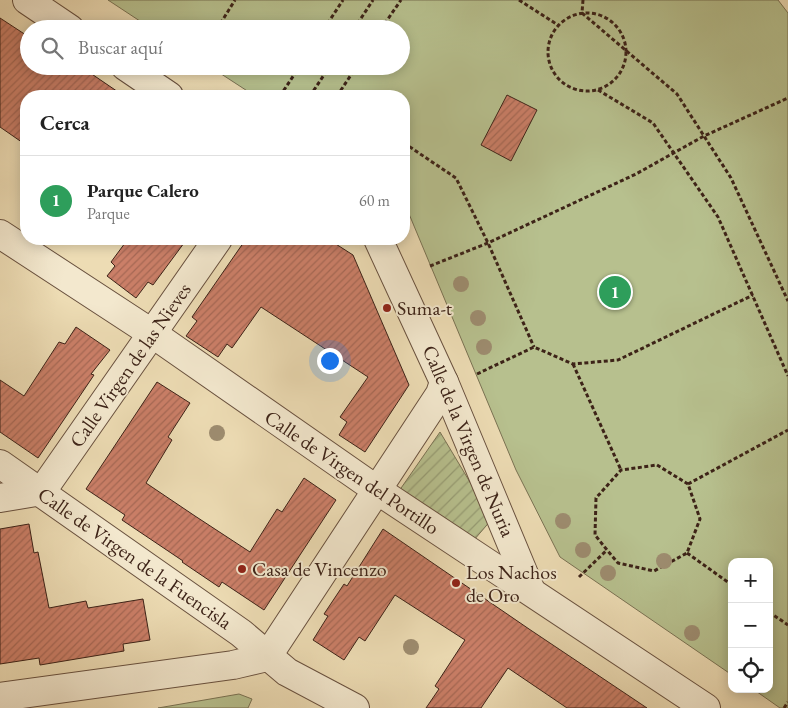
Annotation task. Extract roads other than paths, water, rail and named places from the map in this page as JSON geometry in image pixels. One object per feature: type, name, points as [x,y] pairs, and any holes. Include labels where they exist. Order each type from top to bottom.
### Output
[{"type":"street","points":[[27,0],[57,20]]},
{"type":"street","points":[[138,75],[160,90]]},
{"type":"street","name":"Calle de Virgen del Portillo","points":[[0,234],[153,334],[377,490],[706,708]]},
{"type":"street","name":"Calle Virgen de las Nieves","points":[[42,491],[214,245]]},
{"type":"street","name":"Calle de la Virgen de Nuria","points":[[381,245],[444,382],[531,591]]},
{"type":"street","points":[[12,700],[233,665],[267,657],[440,394],[444,382]]},
{"type":"street","name":"Calle de Virgen de la Fuencisla","points":[[0,464],[42,491],[241,633],[267,657],[315,689],[355,708]]},
{"type":"street","points":[[0,498],[42,491]]},
{"type":"place","name":"Parque Calero","points":[[615,292]]},
{"type":"place","name":"Suma-t","points":[[387,308]]},
{"type":"place","name":"Casa de Vincenzo","points":[[242,569]]},
{"type":"place","name":"Los Nachos de Oro","points":[[456,583]]}]
